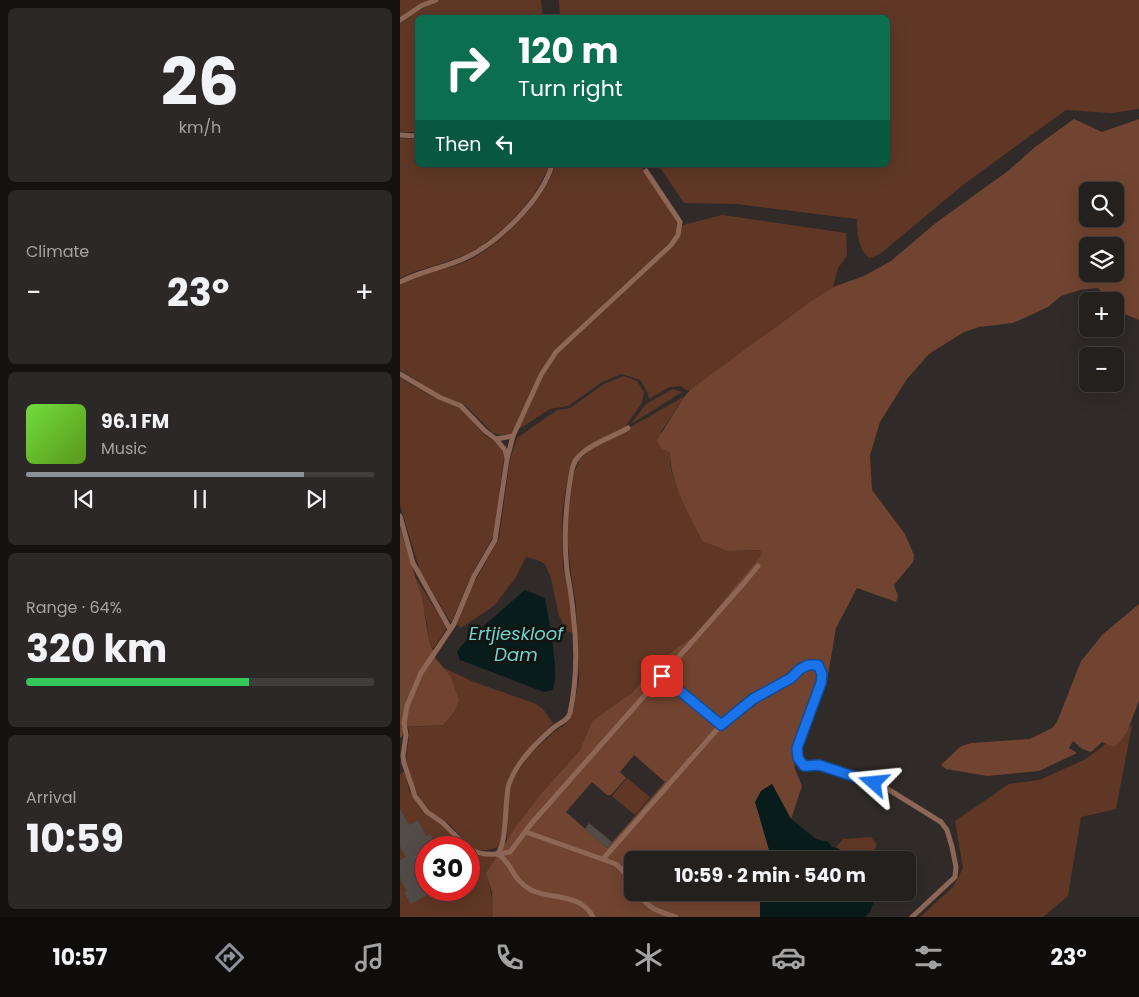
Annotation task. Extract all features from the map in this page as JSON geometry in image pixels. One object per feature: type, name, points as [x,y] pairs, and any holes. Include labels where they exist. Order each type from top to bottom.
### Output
[{"type":"street","points":[[400,20],[436,0]]},
{"type":"street","points":[[400,135],[415,136]]},
{"type":"street","points":[[400,282],[464,258],[496,238],[511,225],[540,190],[551,167]]},
{"type":"street","points":[[456,836],[443,823],[427,812],[416,796],[403,756],[406,735],[404,723],[408,706],[421,673],[463,606],[474,576],[495,540],[507,459],[513,436],[541,376],[556,352],[671,245],[678,235],[680,222],[646,171]]},
{"type":"street","points":[[400,374],[438,397],[462,406],[485,431],[496,439],[505,450],[507,459]]},
{"type":"street","points":[[497,854],[501,850],[503,841],[506,802],[510,783],[520,764],[533,748],[553,728],[567,719],[570,714],[576,671],[574,613],[567,569],[564,524],[573,466],[579,456],[587,449],[628,428]]},
{"type":"street","points":[[496,439],[513,436]]},
{"type":"street","points":[[400,516],[413,563],[450,629]]},
{"type":"street","points":[[480,853],[497,854],[510,852],[758,566]]},
{"type":"street","points":[[603,859],[721,725],[753,699],[791,678],[800,669],[808,665],[818,665],[822,674],[821,683],[799,741],[798,758],[800,763],[804,766],[819,765],[886,788],[941,822],[949,835],[956,867],[955,876],[912,917]]},
{"type":"street","points":[[662,676],[721,725]]},
{"type":"street","points":[[526,832],[603,859],[622,868],[624,871]]},
{"type":"street","points":[[497,854],[509,864],[520,883],[546,896],[576,900],[584,905],[593,917]]},
{"type":"street","points":[[644,901],[647,905],[663,914],[676,917]]},
{"type":"shaded area","points":[[400,0],[429,0],[400,17]]},
{"type":"shaded area","points":[[440,0],[541,0],[543,15],[415,15],[415,132],[400,132],[400,23],[414,13]]},
{"type":"shaded area","points":[[559,0],[1139,0],[1139,109],[1111,113],[1066,110],[964,184],[880,254],[870,258],[861,246],[857,219],[737,204],[684,203],[659,167],[890,167],[890,15],[560,15]]},
{"type":"shaded area","points":[[1074,119],[1102,132],[1139,119],[1139,320],[1124,314],[1124,292],[1102,292],[1098,288],[1080,290],[1061,296],[1048,307],[1013,323],[979,327],[964,332],[929,354],[907,379],[880,422],[870,455],[872,490],[905,534],[914,555],[913,562],[894,585],[898,596],[896,602],[857,588],[836,628],[827,681],[820,683],[793,754],[795,769],[802,786],[791,819],[772,784],[756,802],[770,851],[624,851],[624,901],[760,901],[760,917],[493,917],[492,892],[486,873],[513,831],[540,795],[580,750],[592,721],[633,692],[654,664],[697,634],[760,557],[761,550],[727,551],[702,541],[686,509],[673,475],[670,452],[661,448],[657,440],[685,396],[690,390],[811,301],[833,287],[864,276],[891,261],[937,222],[1008,171],[1035,147]],"holes":[[[634,755],[665,782],[607,848],[566,812],[592,782],[607,795],[611,795],[626,778],[620,772]]]},
{"type":"shaded area","points":[[400,138],[415,139],[415,167],[548,167],[543,179],[525,206],[489,241],[462,256],[400,278]]},
{"type":"shaded area","points":[[554,167],[641,167],[675,219],[677,229],[669,243],[555,350],[538,376],[511,434],[500,435],[493,433],[465,405],[440,395],[400,370],[400,285],[417,277],[469,260],[494,244],[521,220],[543,192]]},
{"type":"shaded area","points":[[722,215],[846,233],[847,256],[838,268],[833,287],[691,390],[686,390],[681,386],[669,387],[649,399],[647,391],[640,380],[622,374],[602,382],[568,406],[550,409],[516,431],[549,365],[558,353],[675,244],[683,225]]},
{"type":"shaded area","points":[[624,376],[637,381],[644,392],[642,403],[625,427],[580,451],[572,462],[568,476],[562,513],[563,566],[571,608],[573,633],[567,631],[559,616],[551,578],[545,564],[526,557],[516,577],[495,605],[461,628],[457,624],[469,592],[499,538],[510,460],[517,438],[557,410],[570,408],[604,384]]},
{"type":"shaded area","points":[[400,378],[433,397],[461,409],[485,436],[496,442],[502,450],[504,457],[494,535],[472,574],[451,623],[420,571],[400,505]]},
{"type":"shaded area","points":[[673,389],[682,392],[631,424],[646,404]]},
{"type":"shaded area","points":[[685,396],[661,432],[670,452],[670,465],[675,483],[702,541],[727,551],[762,550],[760,557],[697,634],[654,664],[633,692],[592,721],[580,750],[540,795],[507,842],[508,798],[513,779],[530,754],[556,730],[565,725],[571,717],[579,680],[576,603],[567,536],[574,473],[580,459],[592,449]]},
{"type":"shaded area","points":[[400,528],[422,598],[429,640],[436,659],[450,675],[459,700],[454,712],[443,725],[403,727],[403,735],[400,738]]},
{"type":"shaded area","points":[[416,578],[447,628],[433,649],[429,640],[427,623]]},
{"type":"shaded area","points":[[1139,604],[1139,701],[1127,732],[1119,743],[1114,747],[1102,742],[1091,752],[1082,749],[1073,741],[1069,748],[1077,753],[1039,771],[987,776],[946,769],[941,765],[961,746],[972,743],[1030,739],[1052,728],[1057,722],[1081,661],[1103,634]]},
{"type":"shaded area","points":[[444,668],[474,682],[536,704],[543,709],[553,723],[534,742],[508,778],[501,840],[499,847],[488,850],[480,850],[480,836],[460,836],[445,821],[432,814],[422,802],[414,787],[407,765],[408,727],[443,725],[450,675]]},
{"type":"shaded area","points":[[1132,725],[1116,809],[1081,817],[1068,896],[1043,917],[920,917],[953,887],[963,868],[955,821],[1009,784],[1039,780],[1084,760]]},
{"type":"shaded area","points":[[405,771],[409,790],[415,799],[453,836],[415,836],[415,901],[480,901],[480,856],[497,856],[492,864],[489,878],[493,917],[400,917],[400,774]]},
{"type":"shaded area","points":[[627,778],[650,797],[635,815],[612,796]]},
{"type":"shaded area","points":[[871,837],[877,844],[874,851],[841,851],[836,847],[843,839]]},
{"type":"water","name":"Ertjieskloof Dam","points":[[525,590],[545,598],[555,660],[555,672],[552,690],[544,692],[460,660],[457,652],[462,645]]},
{"type":"water","points":[[772,784],[791,819],[816,839],[828,842],[832,847],[840,851],[769,851],[755,802],[761,791]]},
{"type":"water","points":[[760,901],[874,901],[870,912],[865,917],[760,917]]},
{"type":"building","points":[[400,809],[409,825],[418,820],[426,836],[415,836],[416,901],[411,904],[404,892],[407,891],[400,878],[400,860],[406,857],[400,846]]},
{"type":"building","points":[[589,823],[612,842],[607,848],[585,829]]},
{"type":"route","points":[[662,676],[721,725],[753,699],[791,678],[800,669],[808,665],[818,665],[821,668],[822,674],[821,683],[797,748],[800,763],[804,766],[811,764],[819,765],[874,783]]}]
